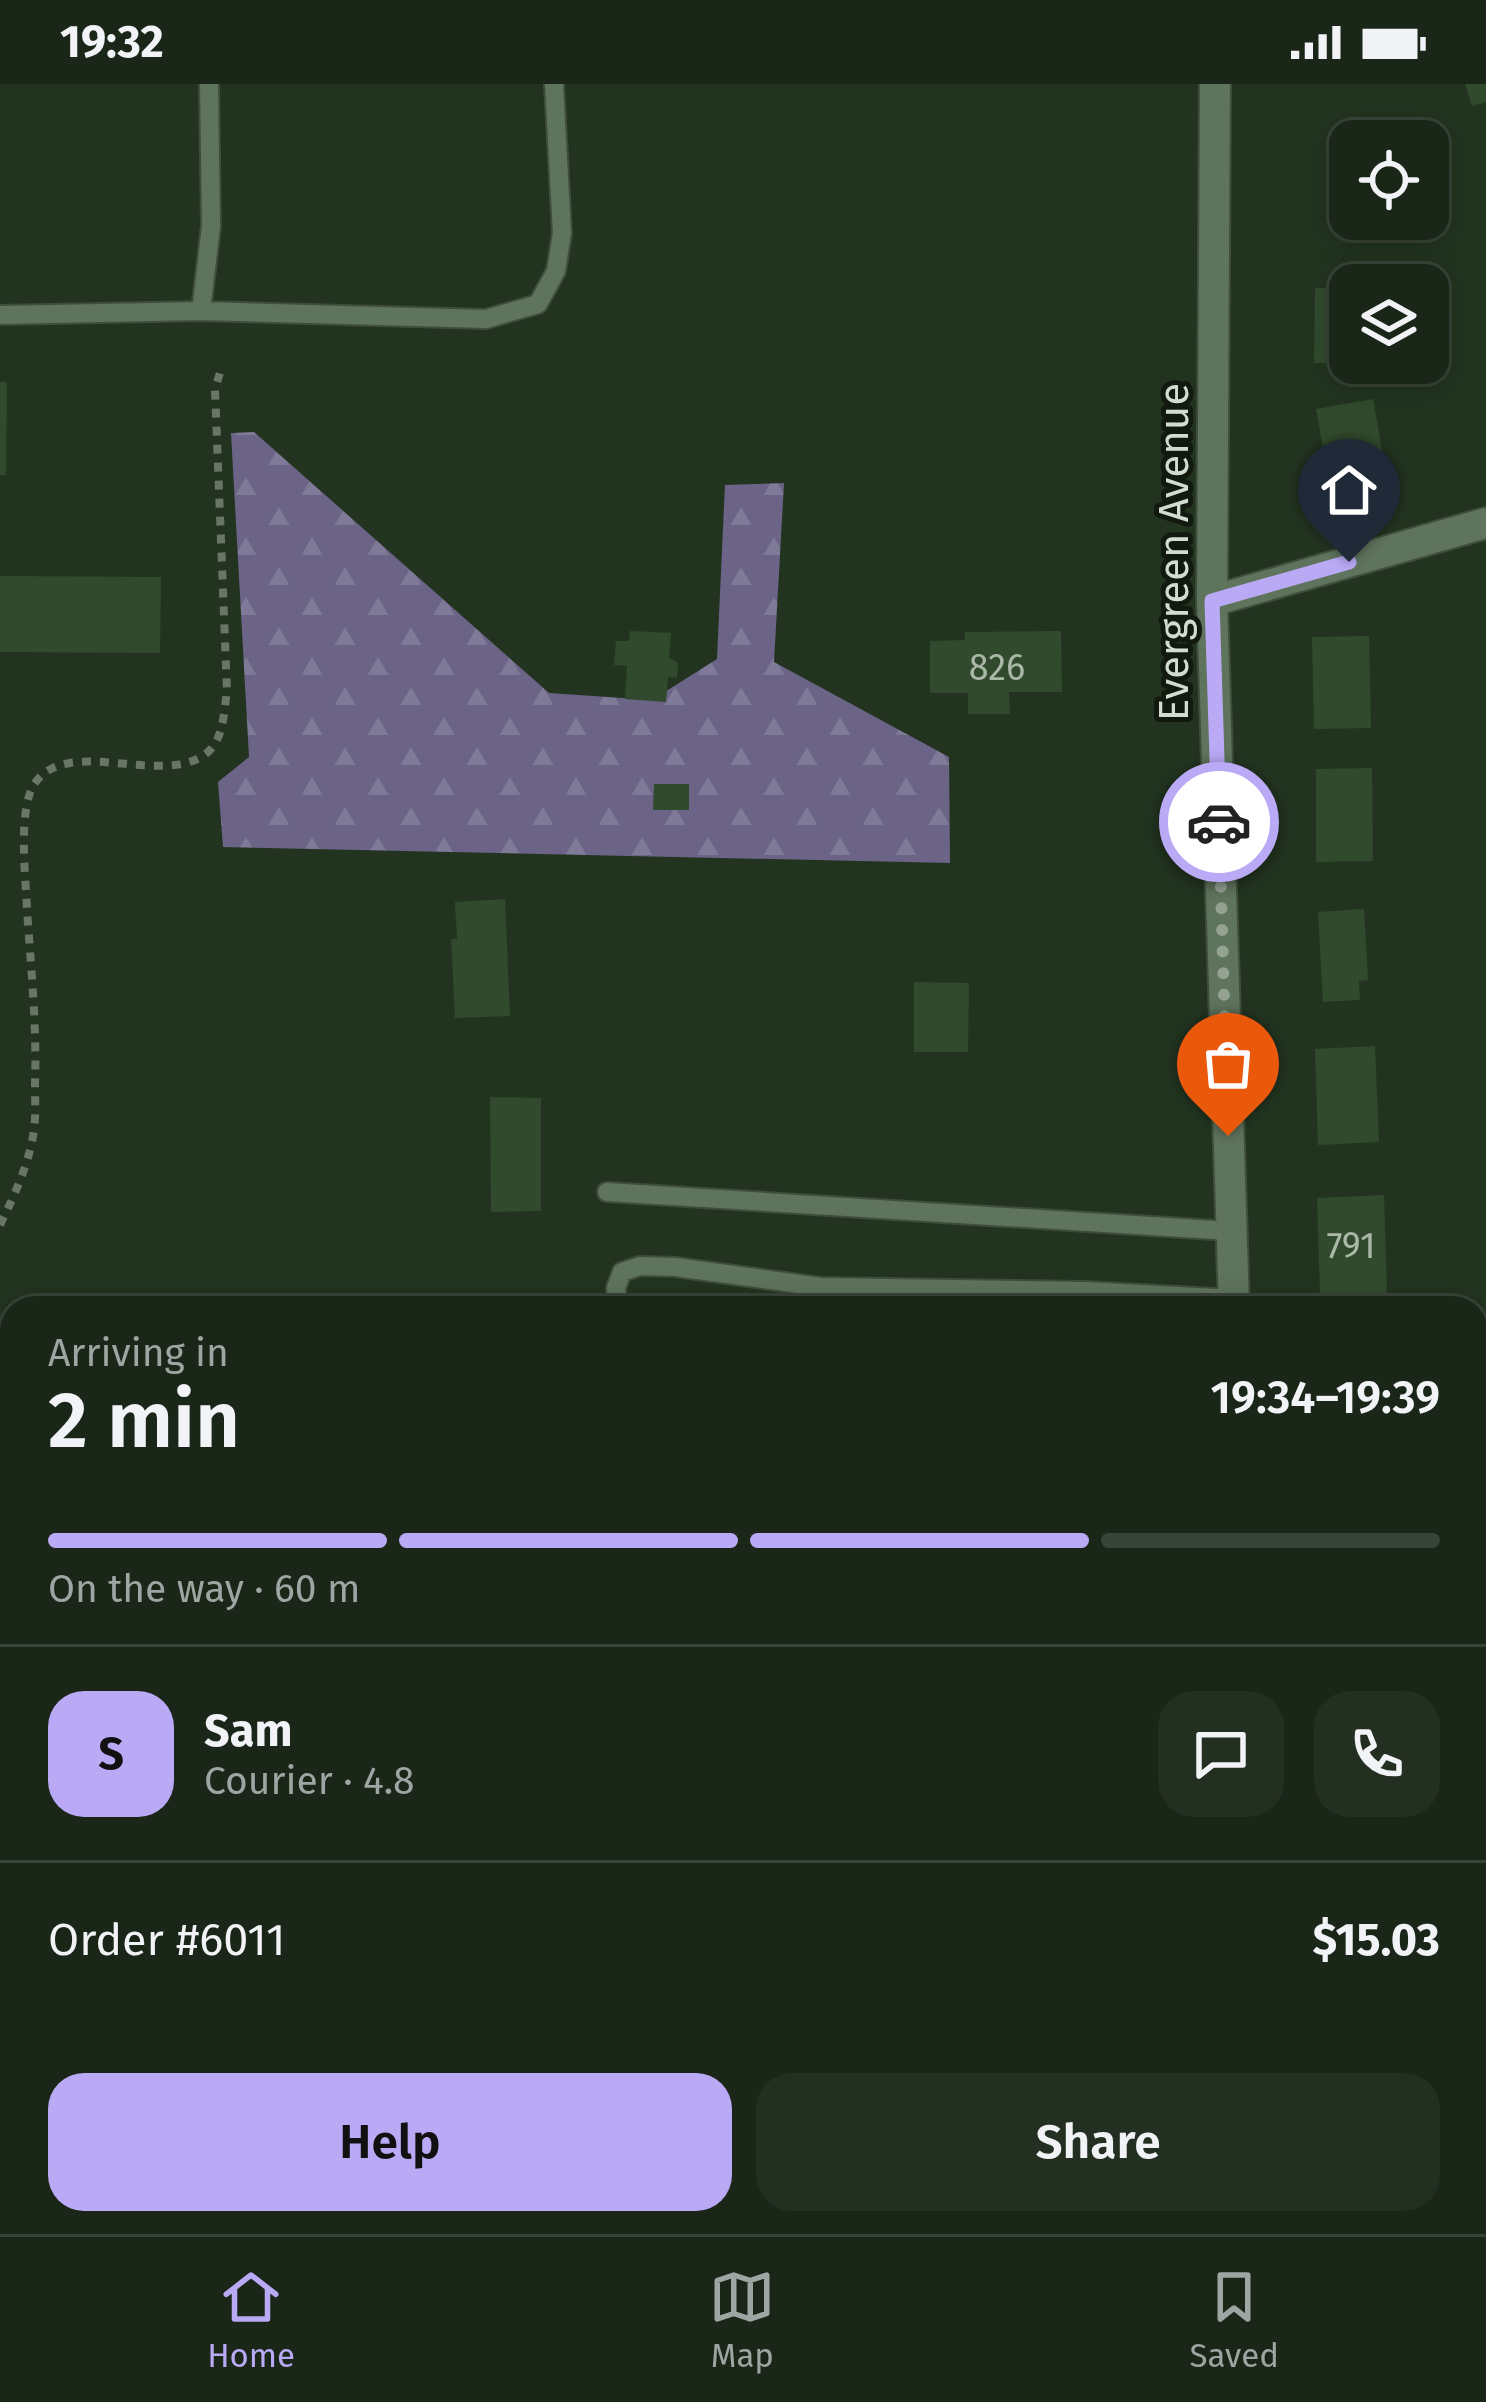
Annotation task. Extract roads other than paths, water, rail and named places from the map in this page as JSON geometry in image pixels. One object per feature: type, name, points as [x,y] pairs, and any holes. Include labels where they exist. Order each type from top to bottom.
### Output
[{"type":"street","name":"Evergreen Avenue","points":[[1215,84],[1212,601],[1234,1296]]},
{"type":"street","points":[[1212,601],[1486,523]]},
{"type":"lane","points":[[201,311],[211,226],[208,84]]},
{"type":"lane","points":[[0,315],[201,311],[466,320],[538,304],[556,271],[562,233],[554,84]]},
{"type":"lane","points":[[607,1192],[1231,1231]]},
{"type":"lane","points":[[616,1296],[622,1272],[640,1266],[821,1287],[1147,1296]]}]
